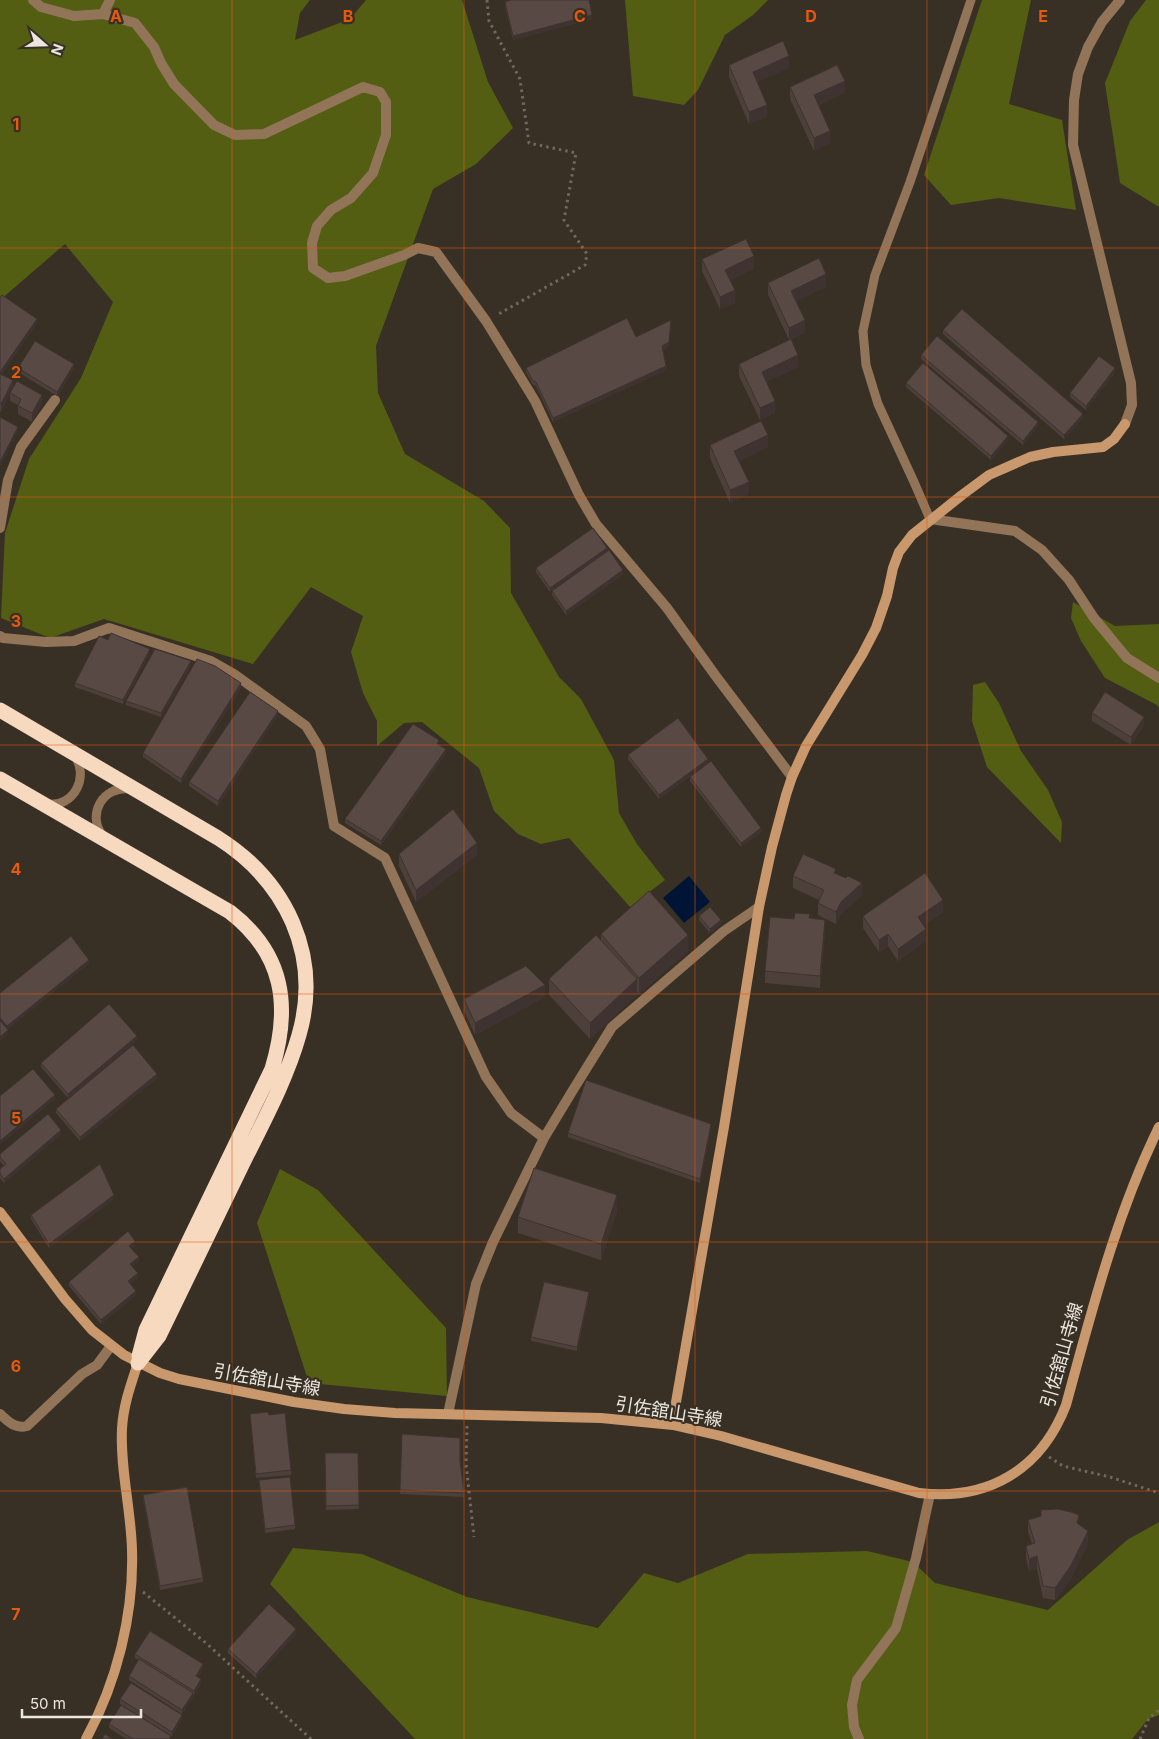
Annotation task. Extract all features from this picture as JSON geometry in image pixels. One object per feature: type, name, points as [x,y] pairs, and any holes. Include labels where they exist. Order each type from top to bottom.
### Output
[{"type":"highway","points":[[0,710],[234,848],[262,874],[274,889],[293,922],[303,959],[305,997],[299,1035],[274,1100],[159,1336],[138,1363]]},
{"type":"highway","points":[[0,779],[217,904],[253,932],[270,958],[276,972],[282,1002],[281,1035],[272,1069],[146,1330],[138,1363]]},
{"type":"street","points":[[33,0],[41,7],[74,16],[103,14],[136,23],[154,46],[161,63],[174,84],[214,125],[235,135],[264,134],[363,87],[380,92],[386,102],[386,135],[373,173],[351,198],[332,210],[317,226],[312,243],[313,268],[328,278],[345,276],[404,256],[418,248],[436,252],[486,321],[535,401],[579,495],[596,524],[667,608],[792,777]]},
{"type":"street","points":[[103,14],[110,0]]},
{"type":"street","points":[[672,1425],[724,1127],[759,907],[772,848],[792,777],[806,746],[857,664],[876,628],[899,552],[912,535],[930,519],[989,475],[1030,457],[1053,452],[1103,447],[1114,439],[1126,424],[1132,404],[1131,383],[1073,145],[1074,100],[1078,74],[1088,47],[1102,22],[1120,0]]},
{"type":"street","points":[[0,528],[8,480],[21,447],[54,400]]},
{"type":"street","points":[[930,519],[1015,531],[1042,550],[1069,580],[1094,618],[1127,658],[1159,678]]},
{"type":"street","points":[[0,636],[3,638],[46,642],[74,641],[109,628],[211,662],[234,674],[306,726],[320,748],[334,826],[385,858],[486,1077],[511,1113],[544,1138]]},
{"type":"street","points":[[448,1414],[476,1284],[493,1242],[544,1138],[612,1027],[724,931],[759,907]]},
{"type":"street","name":"引佐舘山寺線","points":[[0,1212],[78,1315],[92,1330],[111,1346],[138,1363],[179,1379],[294,1402],[370,1412],[602,1418],[672,1425],[720,1436],[902,1489],[930,1494],[953,1495],[986,1488],[1016,1472],[1040,1451],[1060,1420],[1066,1405],[1109,1251],[1143,1160],[1159,1126]]},
{"type":"street","points":[[0,1414],[14,1426],[21,1428],[27,1426],[82,1374],[97,1365],[111,1346]]},
{"type":"street","points":[[86,1739],[101,1708],[119,1657],[125,1631],[130,1590],[131,1533],[122,1450],[122,1428],[125,1406],[138,1363]]},
{"type":"street","points":[[859,1739],[854,1727],[852,1705],[857,1680],[896,1628],[916,1558],[930,1494]]},
{"type":"lane","points":[[930,519],[878,404],[866,365],[863,331],[876,275],[910,182],[971,0]]},
{"type":"lane","points":[[37,800],[51,804],[59,803],[72,796],[77,789],[81,775],[80,767],[72,754],[66,749]]},
{"type":"lane","points":[[111,843],[100,832],[97,825],[96,818],[100,803],[110,792],[118,789],[133,789],[140,792]]},
{"type":"path","points":[[486,321],[585,265],[587,254],[564,220],[576,153],[530,143],[520,79],[489,21],[487,0]]},
{"type":"path","points":[[467,1415],[466,1464],[474,1537]]},
{"type":"path","points":[[1040,1451],[1063,1466],[1110,1477],[1159,1494]]},
{"type":"path","points":[[130,1590],[141,1591],[184,1625],[311,1739]]},
{"type":"path","points":[[1140,1739],[1148,1718],[1159,1710]]},
{"type":"green space","points":[[0,0],[310,0],[300,13],[295,40],[350,19],[366,0],[462,0],[488,82],[513,128],[476,164],[433,189],[376,346],[378,393],[405,454],[484,501],[510,528],[511,593],[559,677],[581,699],[614,760],[619,813],[637,844],[665,880],[630,907],[569,838],[541,844],[518,834],[494,811],[479,768],[422,722],[404,723],[377,746],[377,721],[363,693],[351,652],[363,616],[311,587],[253,664],[104,619],[50,638],[1,618],[5,533],[29,459],[81,378],[113,302],[65,244],[0,300]]},
{"type":"green space","points":[[625,0],[768,0],[753,15],[725,35],[698,90],[684,105],[633,96]]},
{"type":"green space","points":[[982,0],[1031,0],[1009,104],[1062,120],[1076,210],[999,198],[951,205],[924,175]]},
{"type":"green space","points":[[1146,0],[1159,0],[1159,207],[1120,183],[1105,83],[1130,21]]},
{"type":"green space","points":[[1073,602],[1115,626],[1159,624],[1159,708],[1157,705],[1105,678],[1081,641],[1071,618]]},
{"type":"green space","points":[[985,682],[999,703],[1021,751],[1048,790],[1062,822],[1061,843],[987,767],[972,721],[973,685]]},
{"type":"green space","points":[[280,1169],[318,1190],[446,1328],[447,1396],[309,1383],[257,1223]]},
{"type":"green space","points":[[1159,1522],[1159,1715],[1148,1719],[1132,1739],[415,1739],[270,1584],[293,1548],[362,1554],[467,1597],[598,1628],[644,1573],[678,1583],[748,1554],[867,1551],[913,1562],[935,1583],[1048,1610],[1127,1540]]},
{"type":"water","points":[[689,876],[710,902],[684,923],[663,898]]},
{"type":"building","points":[[511,0],[589,0],[592,15],[513,36],[505,2]]},
{"type":"building","points":[[783,41],[789,56],[753,72],[767,105],[749,112],[729,65]]},
{"type":"building","points":[[837,65],[845,81],[814,95],[830,131],[814,138],[790,87]]},
{"type":"building","points":[[746,239],[754,256],[725,270],[735,290],[720,297],[702,259]]},
{"type":"building","points":[[819,258],[826,274],[791,291],[805,320],[789,328],[768,283]]},
{"type":"building","points":[[2,295],[37,319],[0,372],[0,298]]},
{"type":"building","points":[[962,309],[1083,414],[1064,435],[943,330]]},
{"type":"building","points":[[627,318],[636,337],[671,320],[669,342],[662,346],[666,366],[553,418],[536,382],[533,381],[526,368]]},
{"type":"building","points":[[937,336],[1038,422],[1023,441],[921,355]]},
{"type":"building","points":[[791,339],[798,355],[762,372],[775,401],[760,408],[739,364]]},
{"type":"building","points":[[35,341],[74,364],[57,392],[18,368]]},
{"type":"building","points":[[1099,356],[1115,368],[1086,406],[1070,393]]},
{"type":"building","points":[[923,363],[1008,436],[991,456],[906,383]]},
{"type":"building","points":[[0,374],[13,380],[1,404],[0,403]]},
{"type":"building","points":[[17,381],[42,395],[32,413],[18,406],[21,399],[10,393]]},
{"type":"building","points":[[0,417],[18,427],[0,462]]},
{"type":"building","points":[[761,421],[768,435],[734,451],[749,482],[730,490],[710,445]]},
{"type":"building","points":[[593,528],[607,548],[550,588],[536,568]]},
{"type":"building","points":[[609,550],[623,570],[566,611],[552,591]]},
{"type":"building","points":[[111,633],[150,649],[123,700],[75,683],[99,636],[108,640]]},
{"type":"building","points":[[155,649],[191,661],[161,713],[126,701]]},
{"type":"building","points":[[197,659],[215,666],[241,683],[181,779],[143,753]]},
{"type":"building","points":[[250,692],[278,711],[218,801],[189,782]]},
{"type":"building","points":[[1105,692],[1144,717],[1131,737],[1092,713]]},
{"type":"building","points":[[678,718],[708,759],[659,795],[628,755]]},
{"type":"building","points":[[413,724],[439,740],[437,744],[446,749],[381,841],[345,819]]},
{"type":"building","points":[[711,761],[761,828],[741,843],[690,777]]},
{"type":"building","points":[[453,809],[477,843],[416,890],[399,854]]},
{"type":"building","points":[[803,854],[836,869],[834,873],[846,878],[848,876],[862,883],[841,902],[836,912],[818,903],[824,890],[793,876]]},
{"type":"building","points":[[925,873],[943,900],[918,917],[926,929],[898,949],[888,934],[879,940],[863,916]]},
{"type":"building","points":[[649,891],[688,935],[639,978],[601,934]]},
{"type":"building","points":[[710,907],[721,920],[710,929],[699,916]]},
{"type":"building","points":[[795,913],[810,914],[809,918],[825,920],[820,976],[765,971],[770,917],[794,919]]},
{"type":"building","points":[[596,935],[637,979],[590,1023],[549,979]]},
{"type":"building","points":[[71,936],[89,960],[7,1026],[0,1018],[0,993]]},
{"type":"building","points":[[526,966],[545,985],[475,1023],[464,999]]},
{"type":"building","points":[[109,1004],[137,1036],[68,1094],[41,1063]]},
{"type":"building","points":[[0,1020],[8,1030],[0,1037]]},
{"type":"building","points":[[133,1045],[157,1074],[80,1137],[56,1109]]},
{"type":"building","points":[[33,1069],[55,1095],[0,1141],[0,1096]]},
{"type":"building","points":[[586,1080],[711,1124],[700,1179],[568,1133]]},
{"type":"building","points":[[48,1114],[61,1130],[4,1179],[0,1169],[6,1164],[0,1157],[0,1154]]},
{"type":"building","points":[[100,1164],[114,1195],[49,1244],[31,1215]]},
{"type":"building","points":[[534,1168],[617,1195],[601,1244],[518,1217]]},
{"type":"building","points":[[128,1231],[135,1241],[129,1246],[139,1257],[130,1264],[138,1273],[128,1281],[136,1291],[101,1320],[69,1282]]},
{"type":"building","points":[[544,1282],[589,1292],[577,1347],[531,1337]]},
{"type":"building","points":[[268,1412],[269,1415],[285,1413],[291,1470],[256,1474],[250,1414]]},
{"type":"building","points":[[402,1434],[460,1438],[460,1461],[464,1493],[400,1490]]},
{"type":"building","points":[[325,1453],[358,1453],[359,1505],[326,1506]]},
{"type":"building","points":[[290,1477],[295,1525],[265,1529],[259,1480]]},
{"type":"building","points":[[187,1487],[203,1578],[160,1586],[143,1495]]},
{"type":"building","points":[[1057,1509],[1079,1515],[1077,1523],[1088,1531],[1070,1567],[1055,1588],[1043,1586],[1037,1556],[1029,1559],[1026,1546],[1035,1543],[1028,1520],[1041,1516],[1041,1510]]},
{"type":"building","points":[[269,1604],[296,1629],[256,1674],[228,1649]]},
{"type":"building","points":[[150,1631],[203,1664],[196,1676],[201,1679],[194,1691],[135,1654]]},
{"type":"building","points":[[139,1659],[193,1693],[182,1710],[129,1676]]},
{"type":"building","points":[[131,1683],[182,1715],[172,1732],[120,1699]]},
{"type":"building","points":[[121,1705],[171,1736],[169,1739],[133,1739],[109,1724]]},
{"type":"building","points":[[105,1734],[112,1739],[102,1739]]}]
